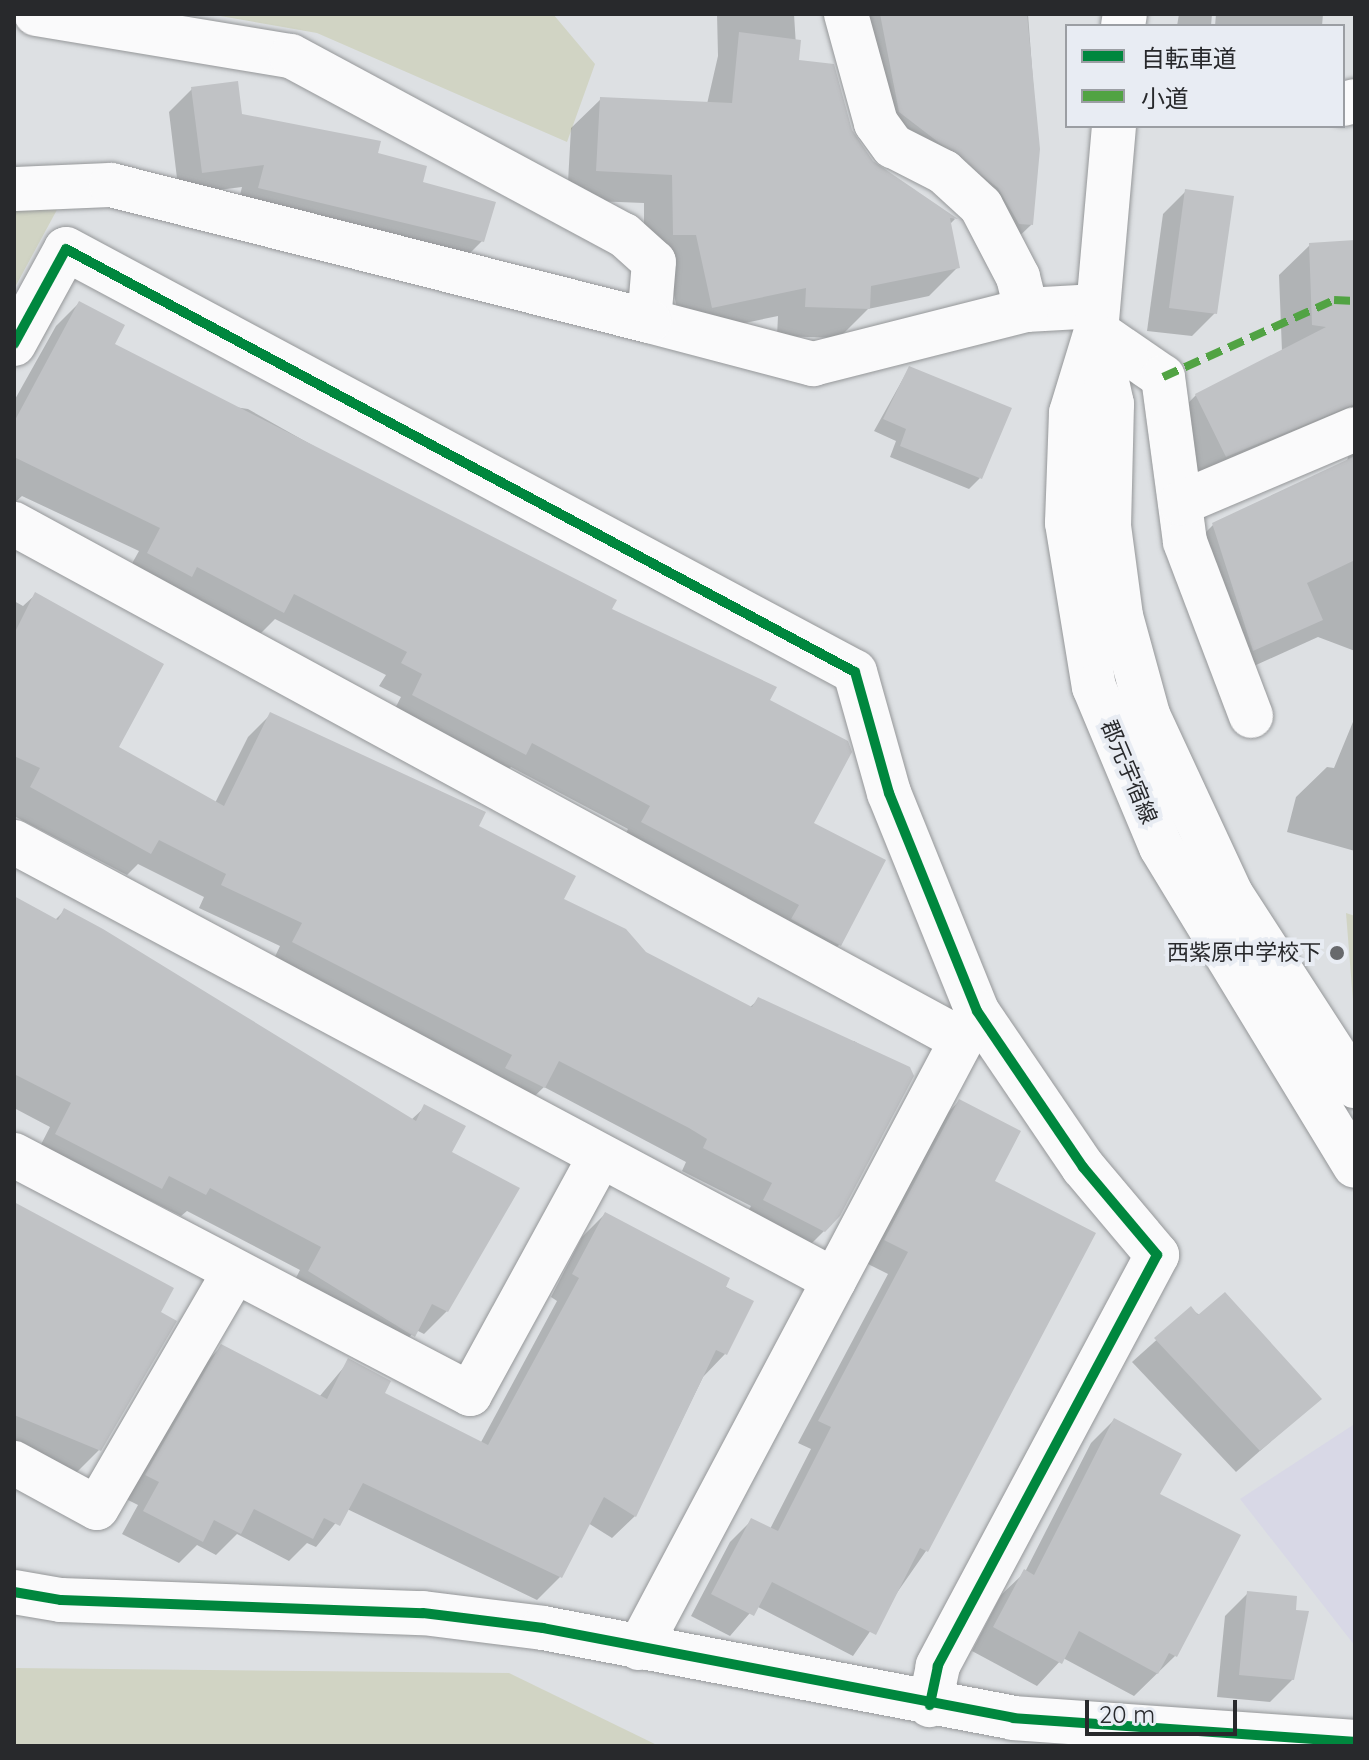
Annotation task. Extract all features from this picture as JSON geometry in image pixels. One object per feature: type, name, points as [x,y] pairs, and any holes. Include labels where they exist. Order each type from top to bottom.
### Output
[{"type":"street","points":[[36,14],[291,56],[624,235],[654,262],[649,321]]},
{"type":"street","points":[[846,14],[876,123],[893,146],[944,172],[981,206],[1018,277],[1026,310]]},
{"type":"street","name":"郡元宇宿線","points":[[1114,128],[1096,319],[1071,413],[1067,523],[1094,687],[1161,847],[1355,1166]]},
{"type":"street","points":[[14,189],[111,185],[813,364],[869,355],[1026,310],[1096,319],[1163,377],[1185,542],[1215,636],[1251,716]]},
{"type":"street","points":[[14,344],[66,249],[855,672],[889,793],[969,1026],[1157,1255],[938,1666],[930,1705]]},
{"type":"street","name":"郡元宇宿線","points":[[1096,319],[1112,404],[1109,526],[1121,616],[1148,715],[1231,894],[1355,1086]]},
{"type":"street","points":[[1181,503],[1355,429]]},
{"type":"street","points":[[14,524],[969,1026]]},
{"type":"street","points":[[14,842],[834,1280]]},
{"type":"street","points":[[639,1648],[969,1026]]},
{"type":"street","points":[[14,1155],[232,1276],[470,1394],[600,1157]]},
{"type":"street","points":[[14,1463],[97,1508],[232,1276]]},
{"type":"street","points":[[14,1592],[61,1600],[423,1613],[639,1648],[930,1705],[1128,1729],[1355,1742]]},
{"type":"shaded area","points":[[1353,1425],[1355,1427],[1355,1646],[1240,1499]]},
{"type":"green space","points":[[209,14],[553,14],[595,64],[567,142],[317,33]]},
{"type":"green space","points":[[59,206],[14,289],[14,211]]},
{"type":"green space","points":[[1346,913],[1355,916],[1355,1026]]},
{"type":"green space","points":[[14,1668],[509,1673],[659,1746],[14,1746]]},
{"type":"building","points":[[880,14],[1027,14],[1040,149],[1033,225],[1019,224],[998,188],[899,112]]},
{"type":"building","points":[[739,32],[801,40],[799,60],[834,64],[852,130],[873,161],[958,219],[950,218],[960,268],[871,286],[870,309],[805,307],[806,288],[712,308],[696,235],[673,235],[672,175],[596,171],[600,97],[732,103]]},
{"type":"building","points":[[238,81],[242,114],[381,141],[378,153],[427,166],[423,182],[496,202],[484,242],[258,188],[264,165],[202,173],[191,87]]},
{"type":"building","points":[[1185,189],[1234,196],[1217,314],[1169,308]]},
{"type":"building","points":[[1355,240],[1355,404],[1226,457],[1195,394],[1326,327],[1312,325],[1309,243]]},
{"type":"building","points":[[79,301],[125,325],[115,344],[617,600],[612,609],[777,687],[770,700],[848,741],[852,752],[814,823],[886,860],[841,946],[791,919],[799,905],[641,822],[650,806],[532,743],[526,755],[412,695],[422,674],[401,663],[407,652],[294,594],[284,613],[197,567],[192,577],[147,553],[160,528],[14,457],[14,422]]},
{"type":"building","points":[[909,366],[1012,408],[982,479],[900,446],[906,429],[883,419]]},
{"type":"building","points":[[1355,456],[1355,560],[1307,583],[1323,620],[1253,651],[1212,523]]},
{"type":"building","points":[[35,592],[164,664],[119,747],[224,806],[270,712],[486,812],[479,826],[576,876],[564,899],[626,929],[646,952],[752,1007],[758,997],[910,1067],[914,1076],[840,1216],[825,1232],[763,1200],[772,1183],[703,1148],[707,1139],[689,1128],[559,1061],[545,1088],[505,1068],[512,1055],[292,942],[302,923],[221,885],[226,874],[159,840],[151,854],[30,787],[40,768],[14,756],[14,634]]},
{"type":"building","points":[[14,896],[58,920],[64,908],[103,929],[416,1121],[424,1104],[466,1126],[452,1152],[520,1188],[448,1312],[432,1304],[415,1337],[308,1271],[321,1247],[210,1188],[206,1195],[169,1176],[162,1189],[55,1134],[71,1103],[14,1074]]},
{"type":"building","points":[[959,1099],[1021,1131],[995,1181],[1096,1233],[928,1552],[920,1548],[876,1635],[772,1582],[754,1616],[711,1594],[751,1518],[778,1531],[831,1427],[818,1421],[908,1252],[884,1240]]},
{"type":"building","points":[[14,1202],[174,1288],[161,1312],[177,1321],[101,1451],[14,1415]]},
{"type":"building","points":[[605,1212],[730,1278],[726,1287],[754,1301],[727,1355],[716,1350],[636,1517],[604,1497],[562,1578],[363,1483],[340,1526],[324,1518],[313,1539],[254,1509],[241,1534],[214,1520],[203,1542],[143,1511],[159,1482],[145,1475],[221,1344],[327,1399],[348,1358],[391,1381],[385,1393],[488,1445],[579,1278],[572,1274]]},
{"type":"building","points":[[1225,1292],[1322,1399],[1260,1451],[1154,1338],[1191,1306],[1198,1315]]},
{"type":"building","points":[[1114,1418],[1182,1454],[1160,1494],[1241,1535],[1177,1657],[1169,1653],[1158,1674],[1079,1631],[1062,1664],[993,1627],[1024,1569],[1034,1575]]},
{"type":"building","points":[[1247,1591],[1297,1596],[1296,1610],[1309,1611],[1294,1680],[1239,1675]]},
{"type":"marked path","points":[[1163,377],[1334,300],[1355,301]]},
{"type":"cycle path","points":[[14,344],[66,249],[855,672],[889,793],[977,1011],[1083,1167],[1157,1255],[938,1666],[930,1705]]},
{"type":"cycle path","points":[[14,1592],[61,1600],[423,1613],[543,1628],[1013,1718],[1355,1742]]},
{"type":"place","name":"西紫原中学校下","points":[[1337,953]]}]
